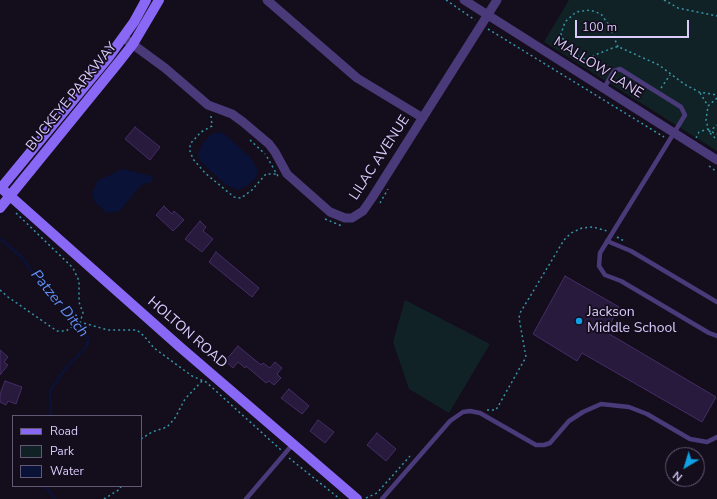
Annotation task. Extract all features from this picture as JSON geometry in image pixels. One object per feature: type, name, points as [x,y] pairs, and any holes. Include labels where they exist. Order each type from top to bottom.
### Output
[{"type":"street","name":"BUCKEYE PARKWAY","points":[[0,188],[124,38],[146,0]]},
{"type":"street","name":"BUCKEYE PARKWAY","points":[[0,208],[12,198],[133,44],[159,0]]},
{"type":"street","points":[[267,0],[357,78],[423,118]]},
{"type":"street","name":"MALLOW LANE","points":[[464,0],[717,160]]},
{"type":"street","name":"LILAC AVENUE","points":[[124,38],[208,105],[232,114],[243,122],[269,144],[275,152],[282,168],[292,179],[330,212],[345,218],[352,218],[363,211],[485,26],[487,15],[497,0]]},
{"type":"street","name":"HOLTON ROAD","points":[[0,188],[180,347],[293,444],[360,498]]},
{"type":"lane","points":[[604,88],[614,71],[620,69],[681,107],[685,115],[600,253],[599,266],[605,275],[621,281],[709,333],[717,336]]},
{"type":"lane","points":[[607,241],[631,251],[717,302]]},
{"type":"lane","points":[[382,499],[450,421],[462,412],[470,411],[480,413],[536,445],[550,443],[569,421],[583,412],[602,404],[629,407],[647,414],[690,439],[707,442],[717,437]]},
{"type":"lane","points":[[246,499],[293,444]]},
{"type":"path","points":[[446,0],[485,26],[669,140]]},
{"type":"path","points":[[664,0],[678,8],[717,16]]},
{"type":"path","points":[[618,47],[609,25],[601,14],[590,10],[576,12],[566,22],[561,34],[564,44],[573,54],[585,59],[618,47],[653,62],[699,92],[717,95]]},
{"type":"path","points":[[484,35],[485,26]]},
{"type":"path","points":[[658,92],[670,74]]},
{"type":"path","points":[[699,92],[708,106]]},
{"type":"path","points":[[717,98],[708,106],[706,120],[710,132],[717,140]]},
{"type":"path","points":[[206,113],[215,117]]},
{"type":"path","points":[[211,116],[212,126],[201,132],[190,144],[190,152],[193,159],[205,173],[234,197],[241,198],[252,190],[266,174],[276,174]]},
{"type":"path","points":[[710,132],[717,125]]},
{"type":"path","points":[[710,132],[717,134]]},
{"type":"path","points":[[245,135],[266,155],[276,174],[281,180]]},
{"type":"path","points":[[704,162],[717,172]]},
{"type":"path","points":[[378,204],[390,186]]},
{"type":"path","points":[[0,290],[8,298],[57,331],[66,331],[71,328],[79,322],[83,313],[79,302],[79,281],[72,268],[16,215],[12,198]]},
{"type":"path","points":[[321,216],[338,226],[346,226]]},
{"type":"path","points":[[484,410],[496,410],[526,357],[519,318],[520,313],[564,240],[571,232],[582,228],[593,227],[612,234],[629,244]]},
{"type":"path","points":[[79,322],[108,330],[137,330],[154,348],[202,381],[206,382],[285,454],[340,499]]},
{"type":"path","points":[[142,438],[152,432],[167,427],[175,418],[185,399],[202,381]]},
{"type":"path","points":[[360,498],[377,493],[413,454]]},
{"type":"path","points":[[104,499],[120,489],[121,487]]},
{"type":"green space","points":[[569,0],[717,0],[717,151],[544,42]]},
{"type":"green space","points":[[405,300],[490,344],[449,413],[409,389],[393,342]]},
{"type":"water","points":[[222,132],[250,157],[258,170],[256,178],[247,186],[238,190],[226,185],[200,161],[198,154],[203,143],[211,134]]},
{"type":"water","points":[[123,169],[152,176],[152,182],[143,184],[120,211],[107,213],[94,201],[92,194],[97,181]]},
{"type":"building","points":[[135,127],[160,147],[150,160],[125,139]]},
{"type":"building","points":[[164,206],[172,214],[174,211],[184,220],[173,231],[156,215]]},
{"type":"building","points":[[200,221],[206,227],[203,231],[213,239],[202,252],[185,239]]},
{"type":"building","points":[[216,252],[259,288],[252,297],[209,262]]},
{"type":"building","points":[[565,276],[619,307],[606,332],[716,397],[702,422],[582,353],[577,361],[533,334]]},
{"type":"building","points":[[238,346],[261,365],[263,363],[270,368],[275,362],[282,368],[277,374],[281,378],[274,385],[269,381],[266,383],[246,366],[245,368],[238,362],[233,368],[225,361]]},
{"type":"building","points":[[0,350],[8,357],[4,362],[8,365],[0,375]]},
{"type":"building","points":[[5,381],[22,387],[16,404],[8,401],[6,405],[0,402],[0,394]]},
{"type":"building","points":[[289,389],[309,406],[302,414],[281,398]]},
{"type":"building","points":[[318,420],[334,432],[325,443],[310,431]]},
{"type":"building","points":[[377,433],[396,449],[386,461],[367,445]]},
{"type":"waterway","name":"Patzer Ditch","points":[[0,239],[22,257],[42,286],[65,308],[89,339],[86,347],[66,368],[50,391],[51,415]]},
{"type":"waterway","name":"Patzer Ditch","points":[[46,487],[55,499]]},
{"type":"place","name":"Jackson Middle School","points":[[579,321]]}]
